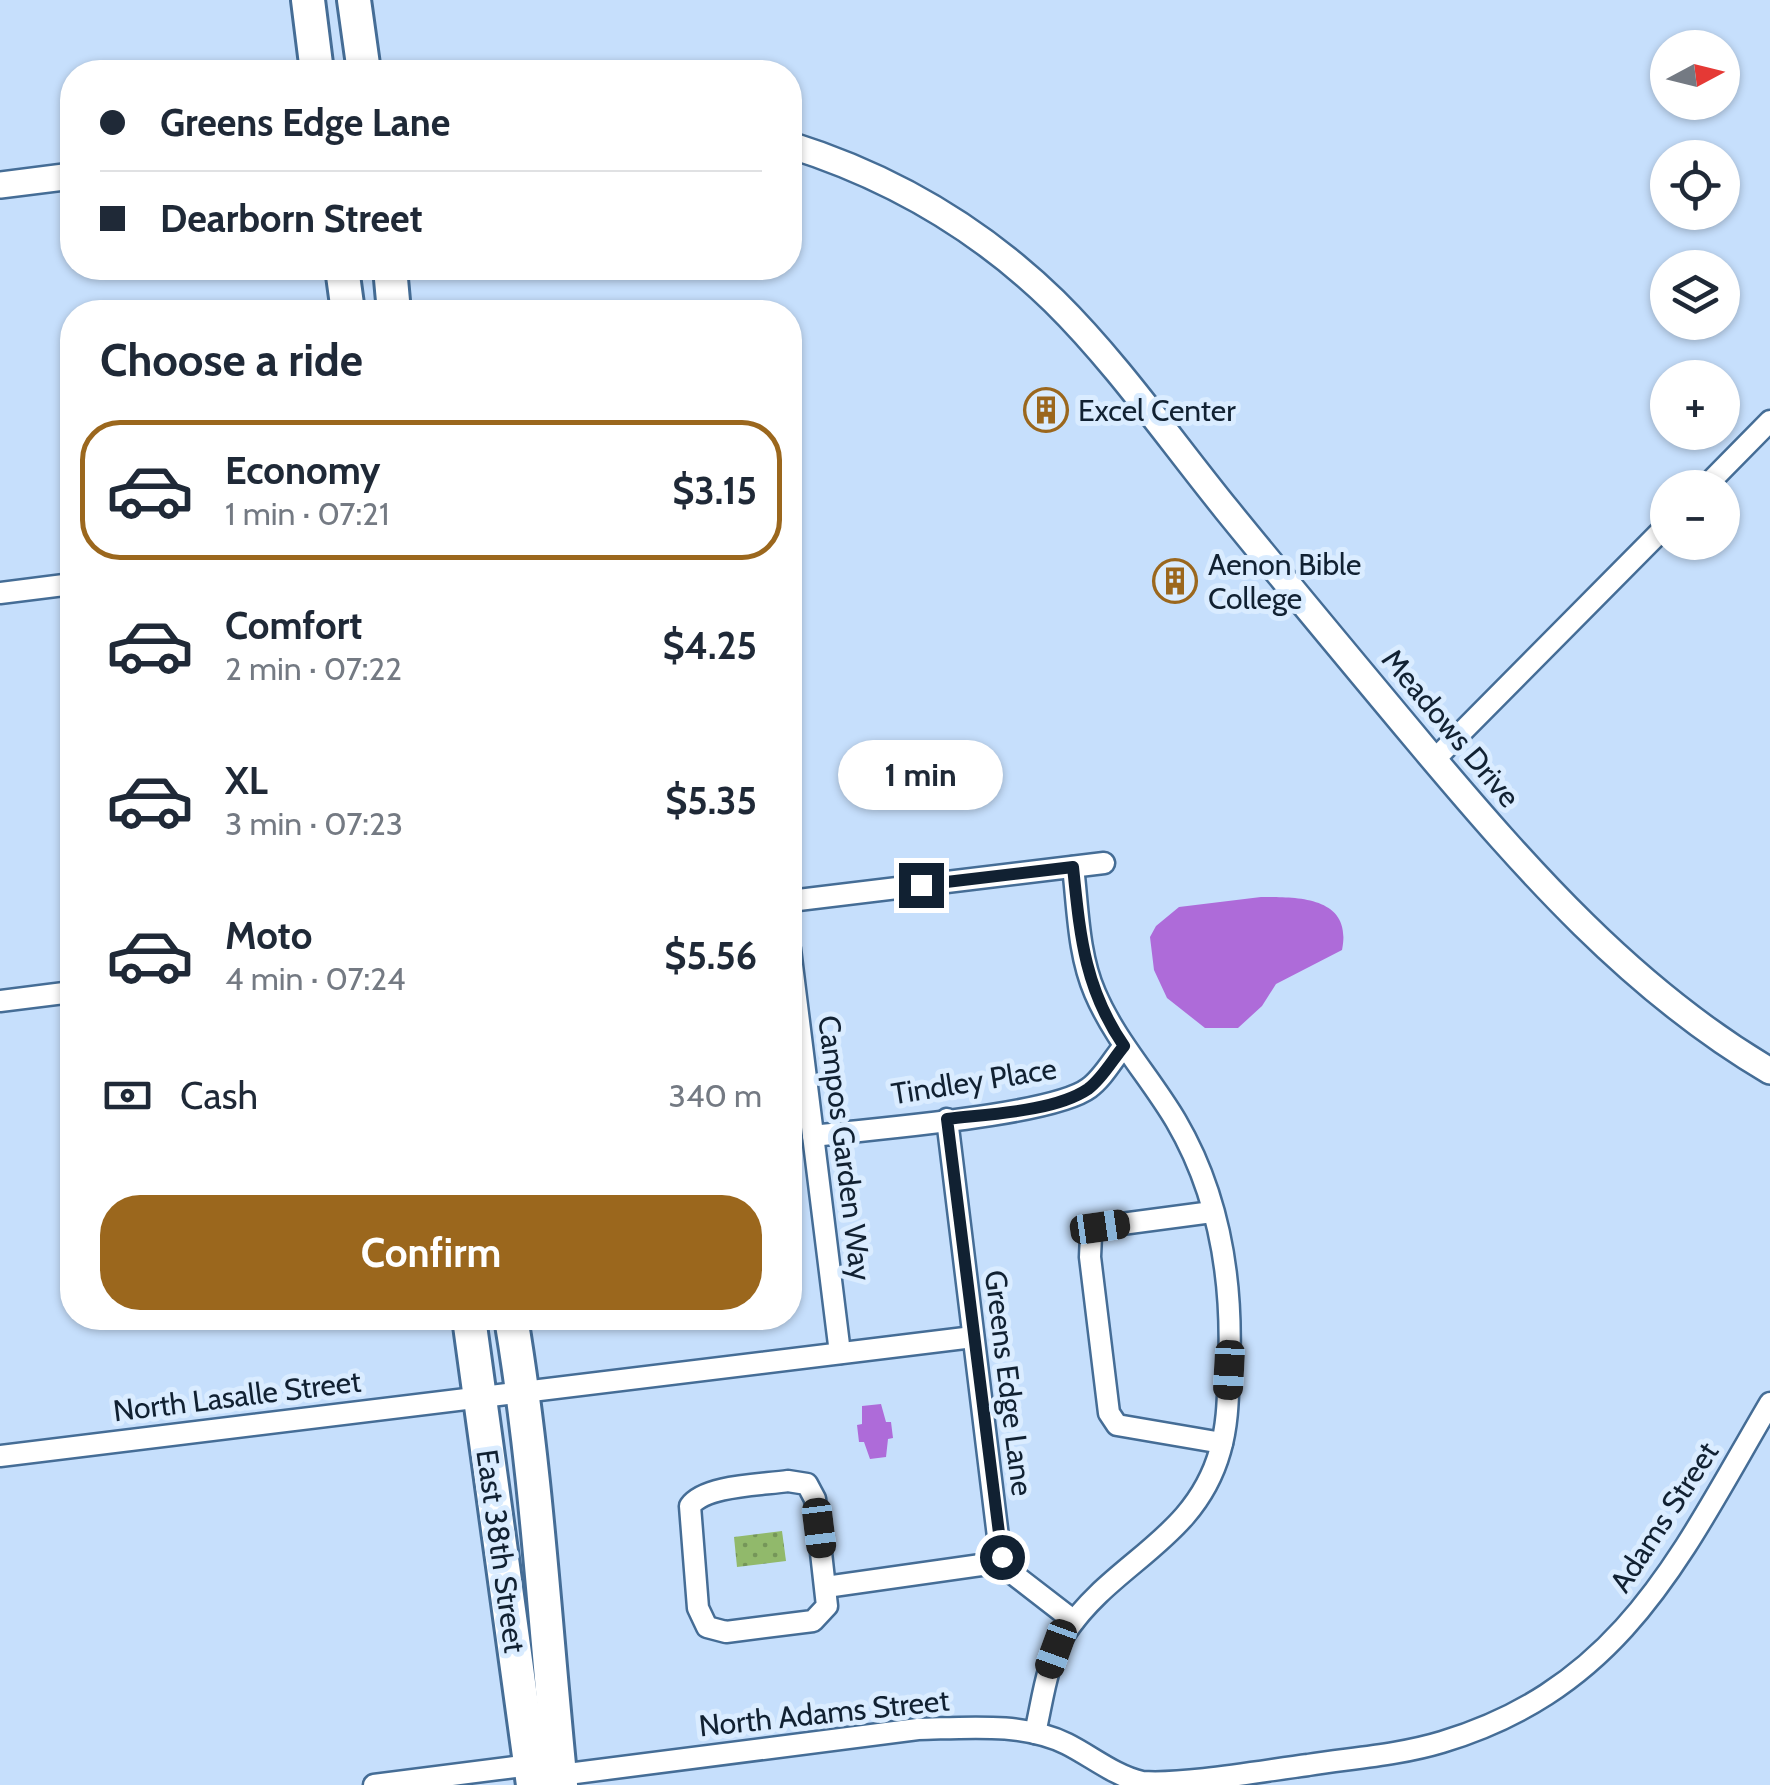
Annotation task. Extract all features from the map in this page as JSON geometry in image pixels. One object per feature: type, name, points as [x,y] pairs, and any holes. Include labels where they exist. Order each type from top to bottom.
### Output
[{"type":"main road","points":[[308,0],[316,60]]},
{"type":"main road","points":[[354,0],[362,60]]},
{"type":"main road","name":"East 38th Street","points":[[472,1330],[546,1778]]},
{"type":"main road","name":"East 38th Street","points":[[513,1330],[523,1391],[546,1778]]},
{"type":"street","name":"Meadows Drive","points":[[802,150],[878,179],[948,216],[998,252],[1057,304],[1093,342],[1434,760],[1592,935],[1684,1012],[1770,1071]]},
{"type":"street","points":[[0,185],[60,178]]},
{"type":"street","points":[[1722,470],[1770,421]]},
{"type":"street","points":[[1434,760],[1650,542]]},
{"type":"street","points":[[0,592],[60,585]]},
{"type":"street","points":[[802,900],[1104,863]]},
{"type":"street","points":[[1035,1732],[1056,1649],[1074,1621],[1104,1589],[1182,1523],[1205,1491],[1222,1443],[1227,1410],[1230,1298],[1223,1248],[1178,1124],[1124,1046],[1088,976],[1073,867]]},
{"type":"street","points":[[0,1001],[60,994]]},
{"type":"street","name":"Tindley Place","points":[[813,1136],[1037,1106],[1090,1088],[1124,1046]]},
{"type":"street","name":"Campos Garden Way","points":[[802,1069],[840,1353]]},
{"type":"street","name":"Greens Edge Lane","points":[[947,1119],[1002,1557]]},
{"type":"street","points":[[1212,1212],[1100,1227],[1091,1235],[1090,1258],[1108,1412],[1117,1425],[1222,1443]]},
{"type":"street","name":"North Lasalle Street","points":[[0,1456],[973,1337]]},
{"type":"street","name":"Adams Street","points":[[1324,1762],[1404,1751],[1464,1735],[1521,1710],[1580,1671],[1632,1622],[1660,1588],[1770,1404]]},
{"type":"street","points":[[788,1481],[807,1484],[816,1499],[826,1587],[827,1606],[814,1620],[726,1632],[707,1627],[698,1608],[690,1506],[695,1498],[788,1481]]},
{"type":"street","points":[[826,1587],[988,1564],[1002,1557],[1018,1579],[1074,1621]]},
{"type":"street","name":"North Adams Street","points":[[546,1778],[959,1727],[1035,1732],[1066,1743],[1142,1782],[1183,1782],[1324,1762]]},
{"type":"street","points":[[374,1785],[546,1778]]},
{"type":"green space","points":[[782,1531],[786,1561],[737,1567],[734,1537]]},
{"type":"shaded area","points":[[1261,897],[1305,900],[1331,910],[1343,932],[1342,950],[1276,984],[1262,1006],[1238,1028],[1205,1028],[1167,998],[1154,970],[1150,937],[1156,926],[1179,907]]},
{"type":"shaded area","points":[[881,1404],[886,1422],[891,1422],[893,1438],[888,1439],[886,1457],[870,1459],[864,1442],[859,1442],[857,1425],[862,1424],[862,1406]]},
{"type":"place","name":"Excel Center","points":[[1046,410]]},
{"type":"place","name":"Aenon Bible College","points":[[1175,581]]},
{"type":"route","points":[[921,885],[1073,867],[1088,976],[1124,1046],[1090,1088],[1075,1095],[1037,1106],[947,1119],[1002,1557]]}]
